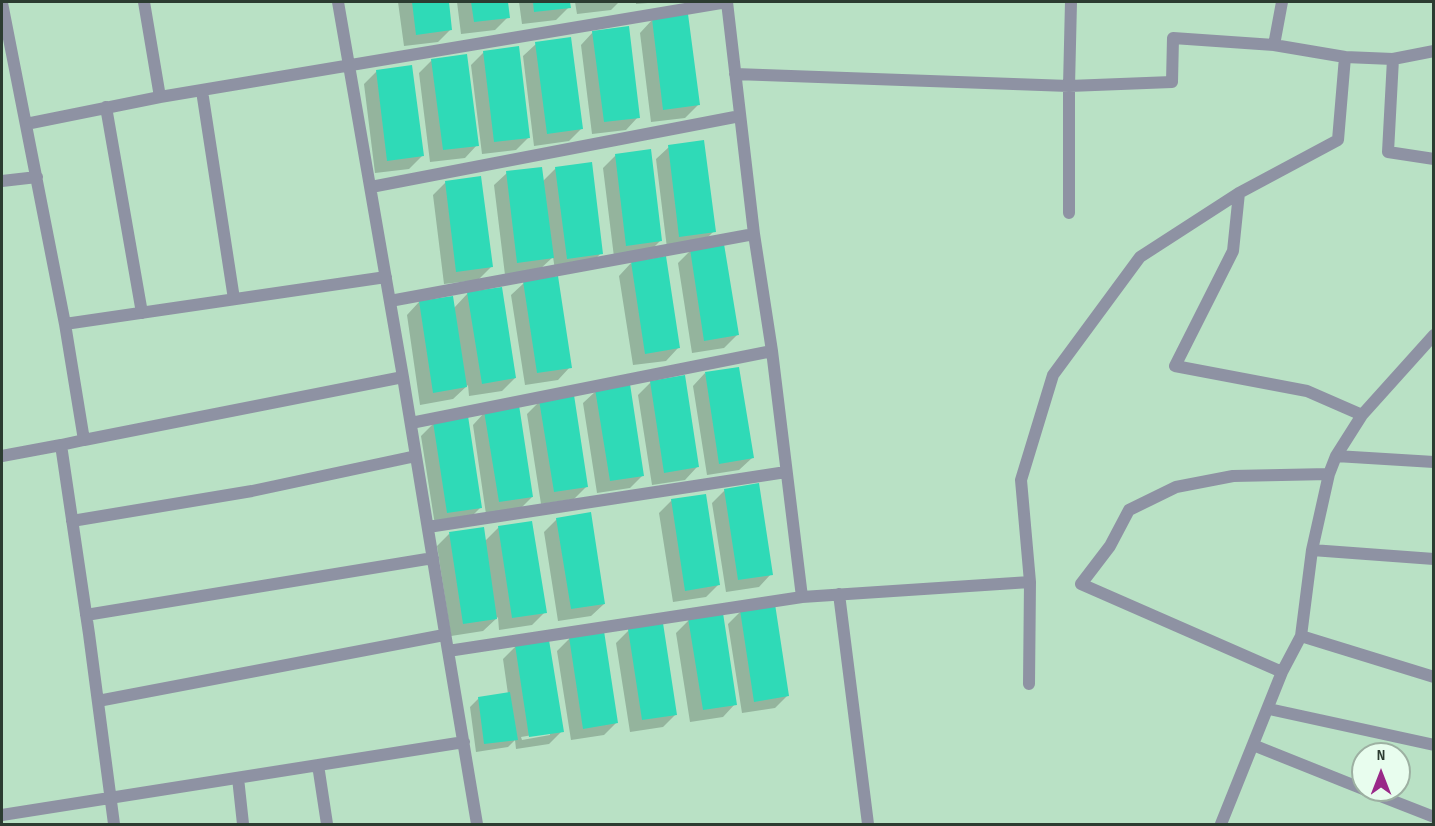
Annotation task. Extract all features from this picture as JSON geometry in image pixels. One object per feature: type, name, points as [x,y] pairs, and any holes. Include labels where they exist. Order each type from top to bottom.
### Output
[{"type":"street","points":[[144,2],[160,97]]},
{"type":"street","points":[[338,2],[351,66],[477,825]]},
{"type":"street","points":[[26,124],[160,97],[727,2],[754,234],[772,351],[802,597]]},
{"type":"street","points":[[1069,213],[1071,2]]},
{"type":"street","points":[[1274,45],[1282,2]]},
{"type":"street","points":[[2,3],[65,324],[84,440]]},
{"type":"street","points":[[735,74],[1069,86],[1172,82],[1173,38],[1274,45],[1345,57],[1393,59],[1434,51]]},
{"type":"street","points":[[1029,684],[1030,582],[1020,480],[1053,375],[1140,257],[1239,193],[1338,140],[1345,57]]},
{"type":"street","points":[[1393,59],[1388,152],[1434,159]]},
{"type":"street","points":[[202,91],[234,299]]},
{"type":"street","points":[[106,107],[142,313]]},
{"type":"street","points":[[371,187],[740,116]]},
{"type":"street","points":[[2,181],[37,177]]},
{"type":"street","points":[[1239,193],[1233,251],[1175,366],[1307,392],[1362,415]]},
{"type":"street","points":[[390,301],[754,234]]},
{"type":"street","points":[[65,324],[386,277]]},
{"type":"street","points":[[1221,825],[1282,672],[1301,636],[1312,550],[1329,474],[1336,456],[1362,415],[1434,335]]},
{"type":"street","points":[[411,423],[772,351]]},
{"type":"street","points":[[2,456],[403,377]]},
{"type":"street","points":[[61,445],[114,825]]},
{"type":"street","points":[[72,521],[252,491],[416,456]]},
{"type":"street","points":[[1336,456],[1434,462]]},
{"type":"street","points":[[428,527],[786,472]]},
{"type":"street","points":[[1282,672],[1081,584],[1110,546],[1129,510],[1176,487],[1233,476],[1329,474]]},
{"type":"street","points":[[1312,550],[1434,560]]},
{"type":"street","points":[[86,615],[433,558]]},
{"type":"street","points":[[448,651],[802,597],[1030,582]]},
{"type":"street","points":[[839,594],[868,825]]},
{"type":"street","points":[[98,701],[444,634]]},
{"type":"street","points":[[1301,636],[1434,676]]},
{"type":"street","points":[[1269,709],[1434,745]]},
{"type":"street","points":[[9,818],[111,798],[464,742]]},
{"type":"street","points":[[1253,745],[1351,785]]},
{"type":"street","points":[[318,765],[327,825]]},
{"type":"street","points":[[238,778],[243,825]]},
{"type":"street","points":[[1395,802],[1434,817]]},
{"type":"building","points":[[412,2],[449,2],[452,30],[416,35]]},
{"type":"building","points":[[471,2],[508,2],[510,18],[474,22]]},
{"type":"building","points":[[533,2],[570,2],[571,8],[534,12]]},
{"type":"building","points":[[688,14],[700,105],[663,110],[652,19]]},
{"type":"building","points":[[629,26],[640,118],[604,122],[592,31]]},
{"type":"building","points":[[571,37],[583,129],[547,134],[535,42]]},
{"type":"building","points":[[519,46],[530,138],[494,142],[483,51]]},
{"type":"building","points":[[467,54],[479,146],[443,150],[431,59]]},
{"type":"building","points":[[412,65],[424,156],[387,161],[376,70]]},
{"type":"building","points":[[704,140],[716,232],[679,237],[668,145]]},
{"type":"building","points":[[651,149],[662,241],[626,246],[615,154]]},
{"type":"building","points":[[592,162],[603,254],[567,259],[555,167]]},
{"type":"building","points":[[542,167],[554,258],[517,263],[506,171]]},
{"type":"building","points":[[481,176],[493,267],[456,272],[445,181]]},
{"type":"building","points":[[724,244],[739,335],[704,341],[690,249]]},
{"type":"building","points":[[666,256],[680,348],[645,354],[631,262]]},
{"type":"building","points":[[558,276],[572,368],[537,373],[523,281]]},
{"type":"building","points":[[502,287],[516,378],[482,384],[467,292]]},
{"type":"building","points":[[453,296],[467,387],[433,393],[419,301]]},
{"type":"building","points":[[739,367],[754,458],[719,464],[705,372]]},
{"type":"building","points":[[685,375],[699,467],[664,473],[650,381]]},
{"type":"building","points":[[630,384],[644,476],[610,481],[595,389]]},
{"type":"building","points":[[574,395],[588,487],[554,492],[539,400]]},
{"type":"building","points":[[519,405],[533,497],[499,502],[484,411]]},
{"type":"building","points":[[468,416],[482,508],[447,513],[433,422]]},
{"type":"building","points":[[759,483],[773,575],[738,580],[724,489]]},
{"type":"building","points":[[706,494],[720,585],[685,591],[671,499]]},
{"type":"building","points":[[591,512],[605,604],[571,609],[556,518]]},
{"type":"building","points":[[532,521],[547,613],[512,618],[498,526]]},
{"type":"building","points":[[484,527],[497,619],[463,624],[449,532]]},
{"type":"building","points":[[775,604],[789,696],[754,702],[740,610]]},
{"type":"building","points":[[723,613],[737,705],[703,710],[688,618]]},
{"type":"building","points":[[663,623],[677,715],[642,720],[628,629]]},
{"type":"building","points":[[604,631],[618,723],[583,729],[569,637]]},
{"type":"building","points":[[549,640],[564,732],[529,737],[515,645]]},
{"type":"building","points":[[510,692],[518,740],[484,744],[478,697]]}]
